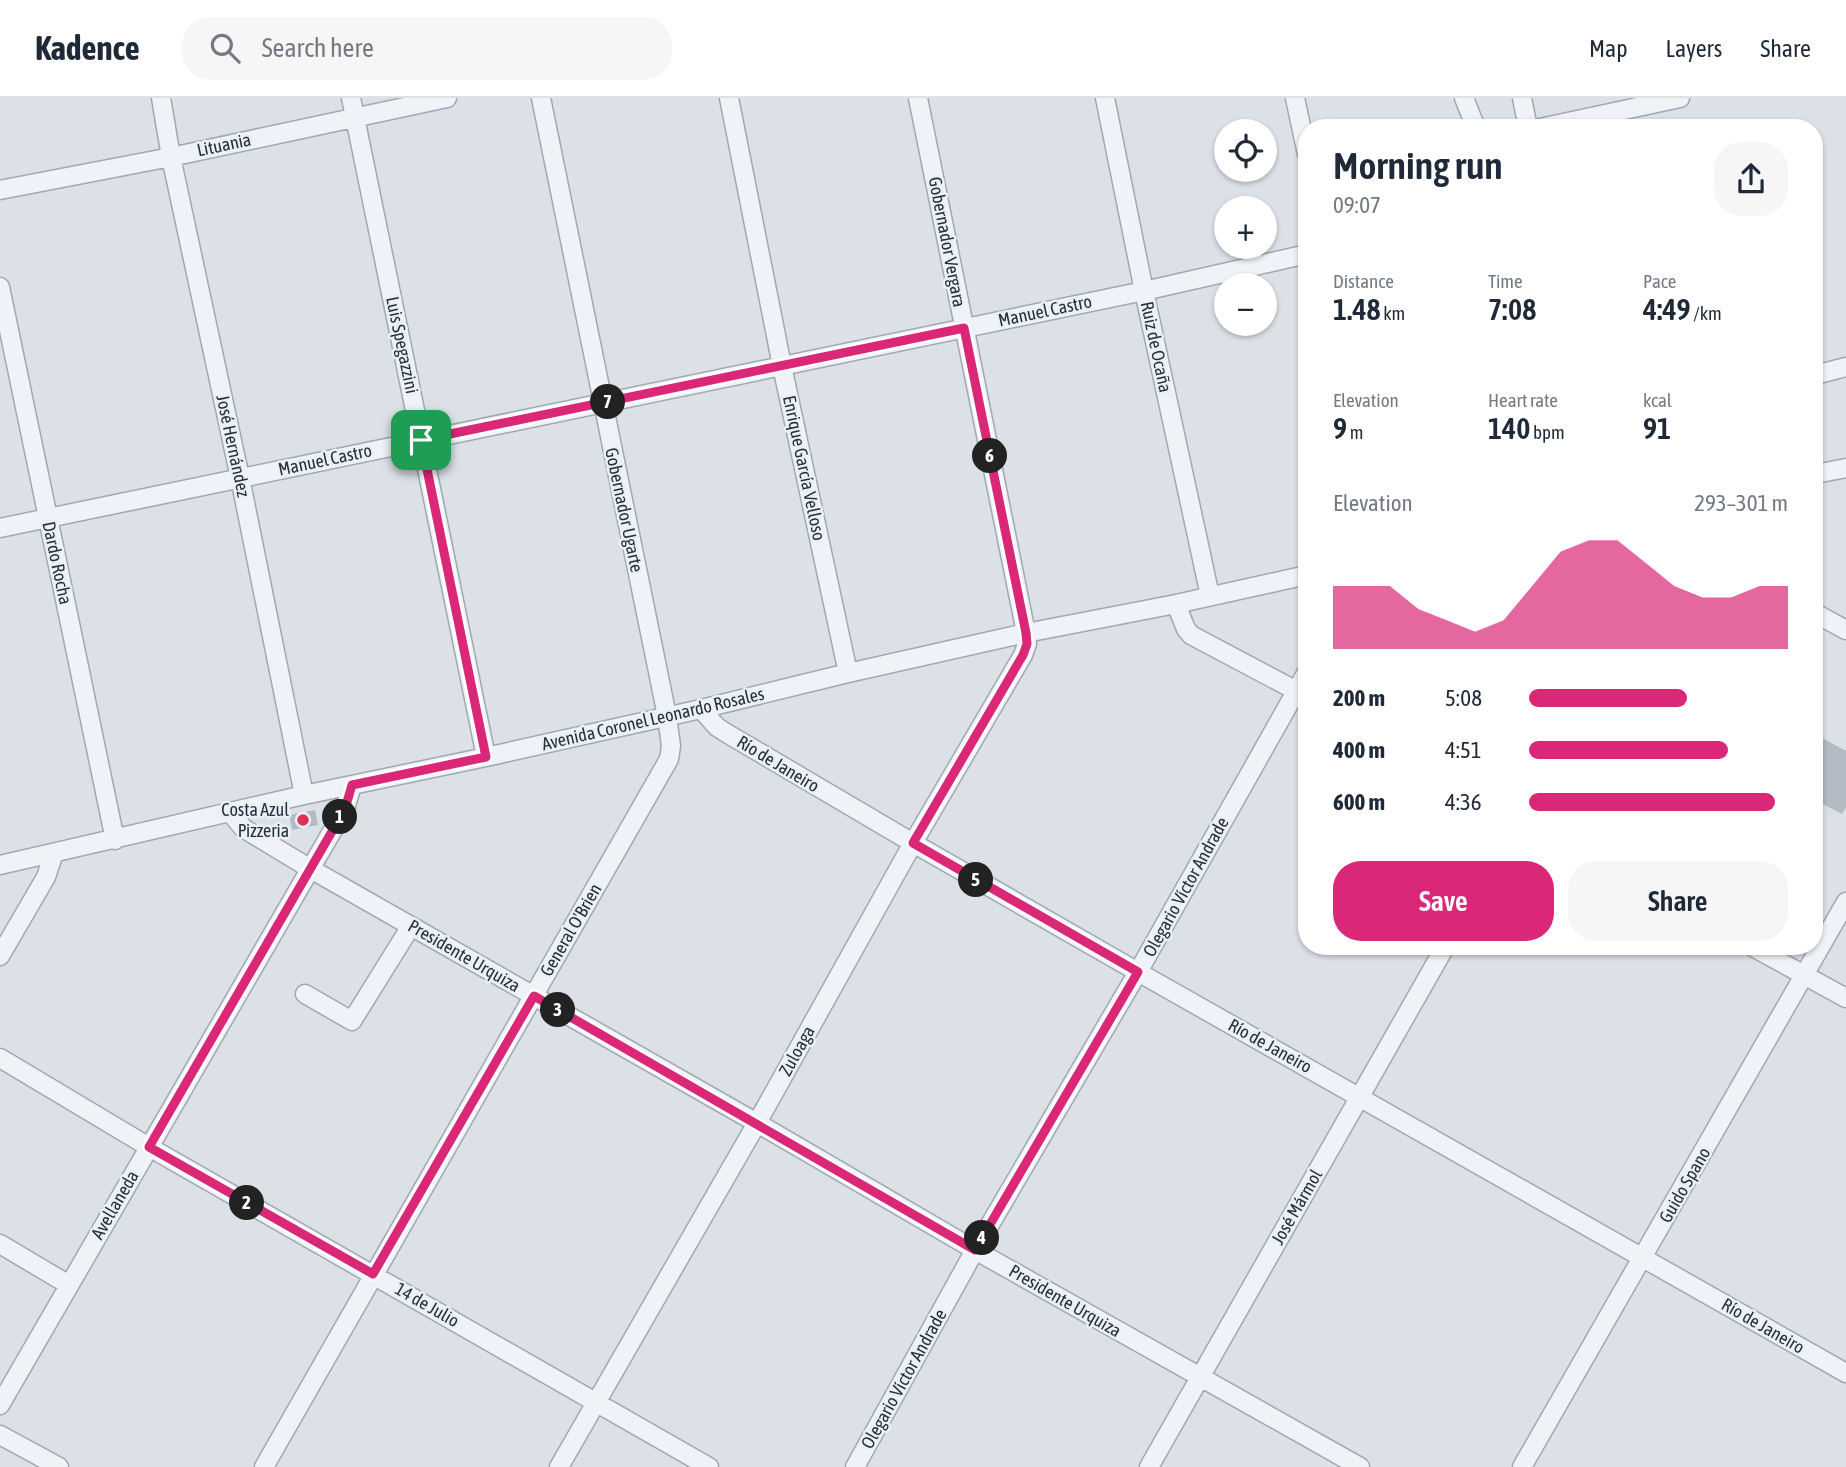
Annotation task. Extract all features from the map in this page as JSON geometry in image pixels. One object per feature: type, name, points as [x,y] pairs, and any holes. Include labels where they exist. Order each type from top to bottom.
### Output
[{"type":"street","name":"José Hernández","points":[[161,98],[304,795]]},
{"type":"street","name":"Luis Spegazzini","points":[[351,98],[486,757]]},
{"type":"street","name":"Lituania","points":[[0,190],[172,157],[447,98]]},
{"type":"street","name":"Gobernador Ugarte","points":[[541,98],[667,716]]},
{"type":"street","name":"Enrique García Velloso","points":[[729,98],[782,366],[848,673]]},
{"type":"street","name":"Gobernador Vergara","points":[[918,98],[1026,633]]},
{"type":"street","name":"Ruiz de Ocaña","points":[[1105,98],[1210,596]]},
{"type":"street","points":[[1295,98],[1300,119]]},
{"type":"street","points":[[1464,98],[1472,119]]},
{"type":"street","points":[[1522,98],[1526,119]]},
{"type":"street","points":[[1582,119],[1681,98]]},
{"type":"street","name":"Manuel Castro","points":[[0,528],[1144,291],[1298,256]]},
{"type":"street","name":"Dardo Rocha","points":[[0,287],[115,840]]},
{"type":"street","points":[[1823,373],[1846,367]]},
{"type":"street","points":[[1823,472],[1846,468]]},
{"type":"street","name":"Avenida Coronel Leonardo Rosales","points":[[0,865],[304,795],[701,709],[1026,633],[1298,577]]},
{"type":"street","points":[[1176,604],[1191,635],[1298,692]]},
{"type":"street","points":[[1823,617],[1846,630]]},
{"type":"street","name":"Zuloaga","points":[[559,1467],[757,1123],[913,843],[1023,655],[1027,644],[1026,633]]},
{"type":"street","name":"Olegario Víctor Andrade","points":[[855,1467],[975,1250],[1298,701]]},
{"type":"street","name":"Río de Janeiro","points":[[701,709],[717,727],[728,734],[913,843],[1846,1373]]},
{"type":"street","name":"General O'Brien","points":[[264,1467],[669,759],[671,746],[667,716]]},
{"type":"street","name":"Avellaneda","points":[[0,1405],[345,809],[352,785]]},
{"type":"street","name":"Presidente Urquiza","points":[[230,812],[243,828],[309,868],[1199,1378],[1360,1467]]},
{"type":"street","points":[[0,956],[46,877],[54,853]]},
{"type":"street","name":"Guido Spano","points":[[1823,943],[1846,902]]},
{"type":"street","points":[[305,994],[352,1021],[411,926]]},
{"type":"street","name":"José Mármol","points":[[1149,1467],[1440,955]]},
{"type":"street","points":[[1768,955],[1846,998]]},
{"type":"street","name":"Guido Spano","points":[[1522,1467],[1816,955]]},
{"type":"street","name":"14 de Julio","points":[[0,1058],[149,1147],[709,1467]]},
{"type":"street","points":[[0,1244],[69,1284]]},
{"type":"street","points":[[0,1435],[59,1467]]},
{"type":"building","points":[[1823,738],[1846,751],[1846,807],[1842,814],[1823,804]]},
{"type":"building","name":"Costa Azul Pizzeria","points":[[315,810],[318,825],[292,830],[289,815]]},
{"type":"place","name":"Costa Azul Pizzeria","points":[[303,820]]},
{"type":"route","points":[[964,328],[1027,644],[913,843],[1138,972],[975,1250],[534,996],[373,1274],[149,1147],[345,809],[352,785],[486,757],[421,440],[964,328]]}]
